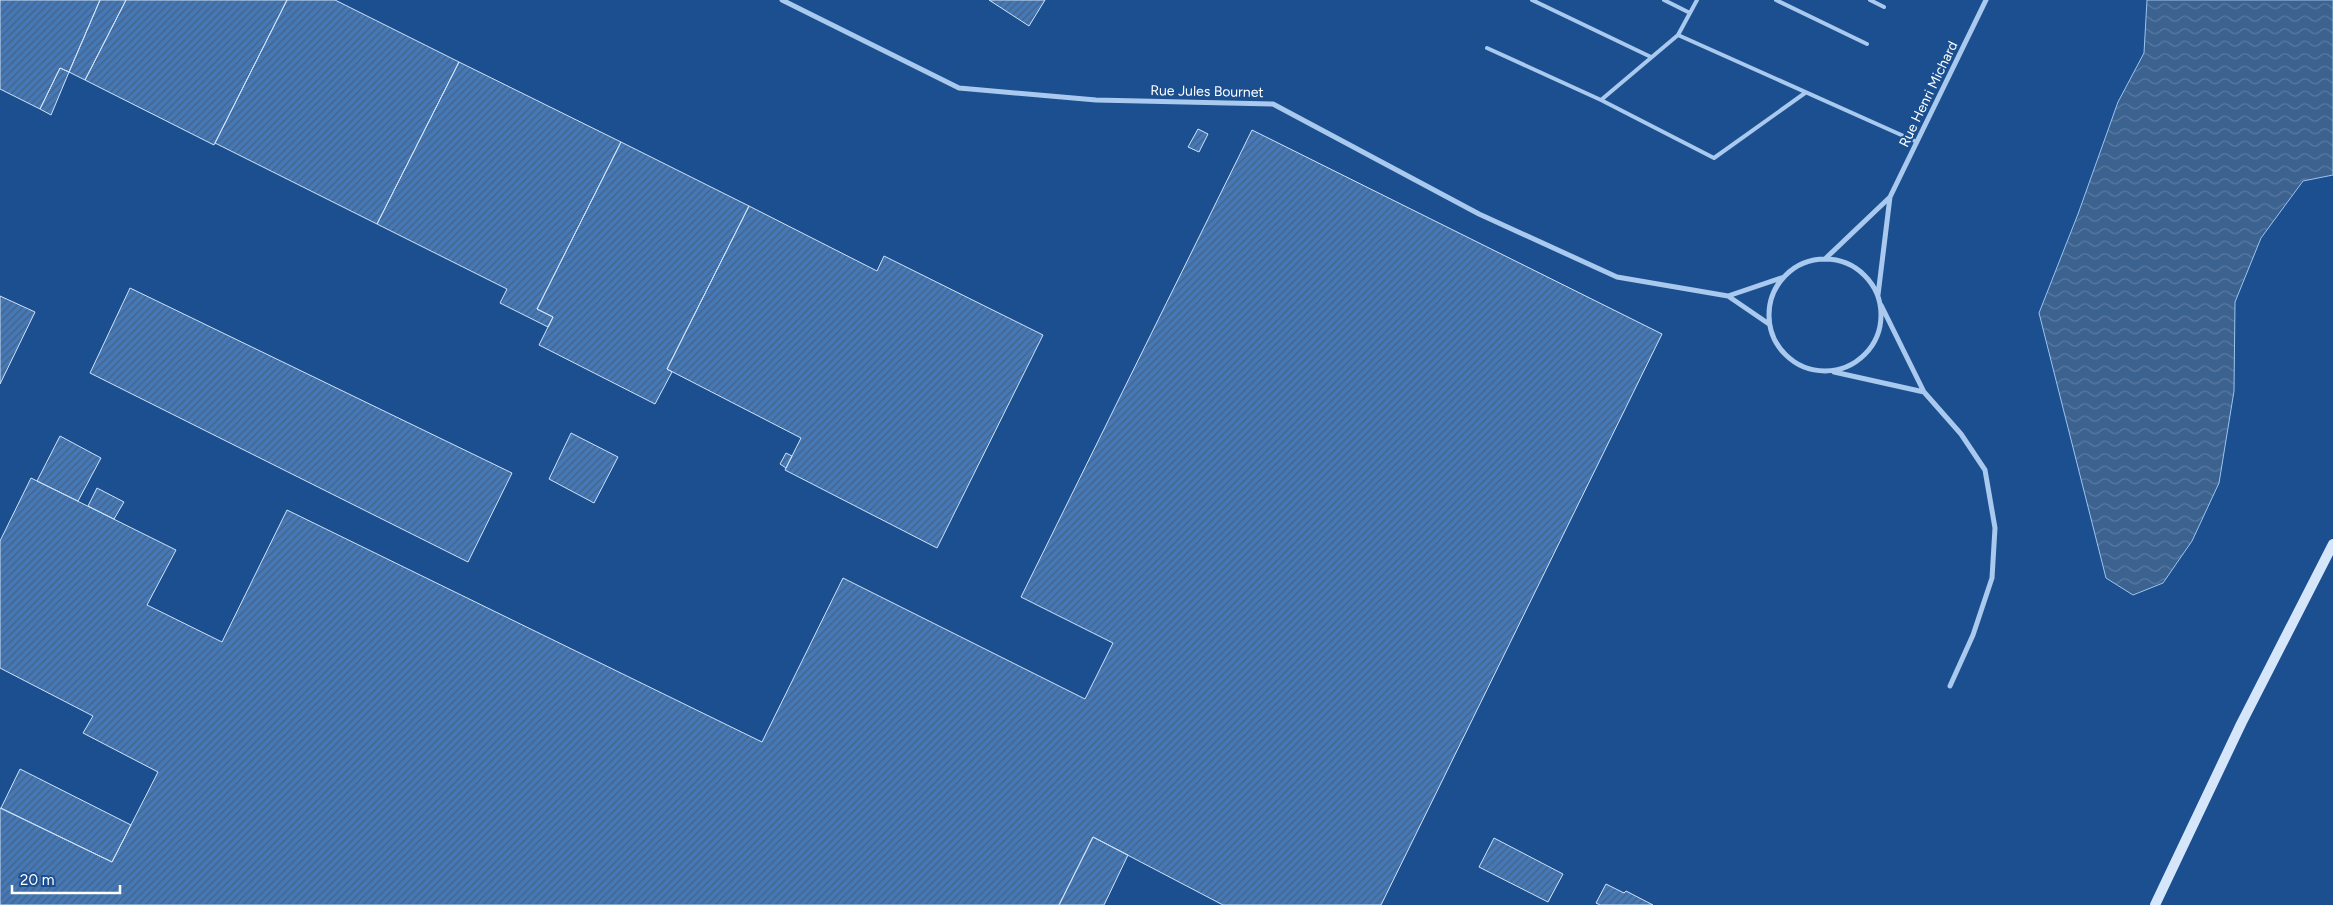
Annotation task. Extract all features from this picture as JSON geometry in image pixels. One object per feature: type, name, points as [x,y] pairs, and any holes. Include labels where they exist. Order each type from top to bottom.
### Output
[{"type":"main road","points":[[2155,905],[2241,724],[2333,544]]},
{"type":"street","name":"Rue Jules Bournet","points":[[782,0],[959,88],[1096,100],[1273,104],[1479,214],[1617,277],[1728,296],[1769,324]]},
{"type":"street","name":"Rue Henri Michard","points":[[1878,296],[1890,198],[1986,0]]},
{"type":"street","name":"Rue Henri Michard","points":[[1825,259],[1890,198]]},
{"type":"street","points":[[1924,392],[1833,371],[1815,371],[1799,366],[1784,355],[1775,340],[1769,324],[1769,307],[1774,291],[1784,277],[1796,267],[1810,261],[1825,259],[1839,260],[1857,269],[1872,284],[1924,392],[1961,434],[1985,470],[1995,528],[1992,578],[1973,635],[1950,686]]},
{"type":"street","name":"Rue Jules Bournet","points":[[1728,296],[1784,277]]},
{"type":"street","points":[[1833,371],[1850,366],[1865,355],[1876,340],[1881,323],[1881,305]]},
{"type":"lane","points":[[1532,0],[1651,57]]},
{"type":"lane","points":[[1664,0],[1690,13]]},
{"type":"lane","points":[[1601,100],[1678,35],[1696,0]]},
{"type":"lane","points":[[1776,0],[1867,44]]},
{"type":"lane","points":[[1870,0],[1884,7]]},
{"type":"lane","points":[[1678,35],[1917,142]]},
{"type":"lane","points":[[1487,48],[1601,100],[1714,158],[1805,93]]},
{"type":"water","points":[[2147,0],[2333,0],[2333,175],[2303,181],[2261,238],[2235,302],[2234,391],[2219,483],[2192,541],[2163,583],[2133,595],[2106,578],[2039,313],[2078,214],[2118,102],[2144,53]]},
{"type":"building","points":[[0,0],[100,0],[69,72],[60,68],[40,109],[0,89]]},
{"type":"building","points":[[100,0],[126,0],[85,80],[69,72]]},
{"type":"building","points":[[126,0],[287,0],[214,145],[85,80]]},
{"type":"building","points":[[287,0],[335,0],[459,62],[377,224],[215,143]]},
{"type":"building","points":[[989,0],[1045,0],[1029,26]]},
{"type":"building","points":[[459,62],[621,142],[537,309],[553,317],[548,327],[500,303],[507,289],[377,224]]},
{"type":"building","points":[[60,68],[69,72],[51,115],[40,109]]},
{"type":"building","points":[[1198,129],[1208,134],[1199,152],[1188,147]]},
{"type":"building","points":[[1252,130],[1662,334],[1381,905],[1223,905],[1093,837],[1059,905],[0,905],[0,808],[112,862],[158,772],[83,733],[93,716],[0,668],[0,541],[31,478],[176,550],[147,605],[222,642],[287,510],[762,742],[843,578],[1085,699],[1113,643],[1021,597]]},
{"type":"building","points":[[621,142],[749,206],[667,369],[672,372],[655,404],[539,345],[553,317],[537,309]]},
{"type":"building","points":[[749,206],[877,271],[884,256],[1043,335],[937,548],[785,470],[801,438],[667,369]]},
{"type":"building","points":[[130,288],[512,473],[468,562],[90,373]]},
{"type":"building","points":[[0,296],[35,312],[0,384]]},
{"type":"building","points":[[571,433],[618,457],[594,503],[549,479]]},
{"type":"building","points":[[60,436],[101,458],[78,501],[37,481]]},
{"type":"building","points":[[786,453],[792,456],[786,468],[780,464]]},
{"type":"building","points":[[97,488],[124,502],[114,519],[88,506]]},
{"type":"building","points":[[20,769],[131,825],[112,862],[1,808]]},
{"type":"building","points":[[1093,837],[1128,855],[1104,905],[1059,905]]},
{"type":"building","points":[[1494,838],[1563,874],[1548,902],[1479,867]]},
{"type":"building","points":[[1606,884],[1624,893],[1626,891],[1653,905],[1600,905],[1596,903]]}]
